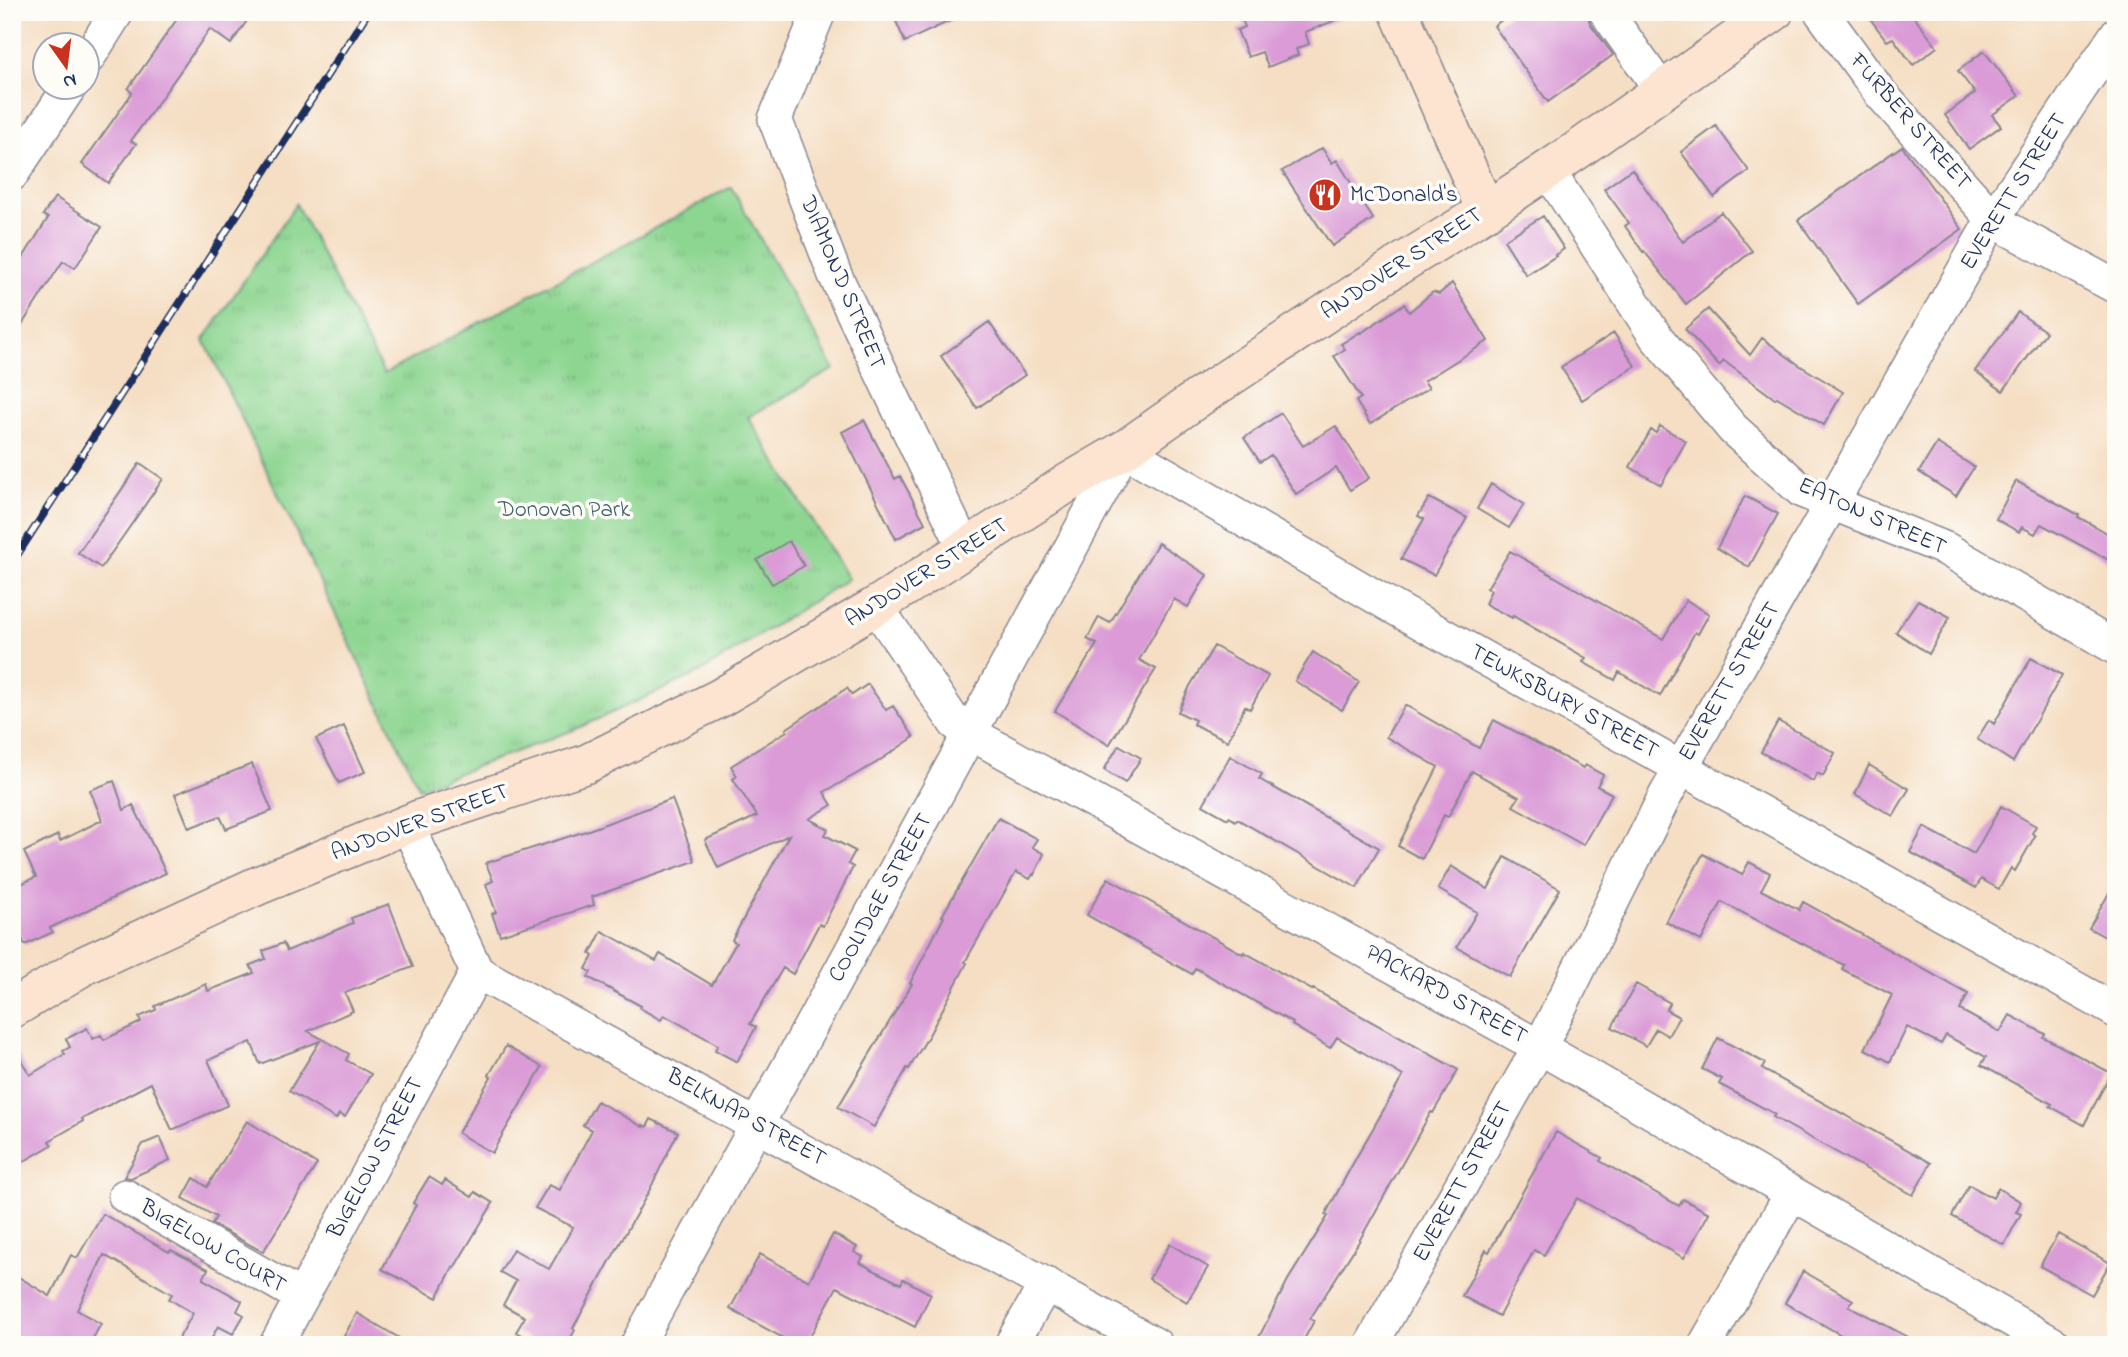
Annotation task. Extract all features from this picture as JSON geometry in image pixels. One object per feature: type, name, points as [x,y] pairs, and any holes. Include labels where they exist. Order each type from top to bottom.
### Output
[{"type":"main road","points":[[1399,12],[1486,211]]},
{"type":"main road","name":"ANDOVER STREET","points":[[12,1009],[97,959],[257,886],[407,824],[586,764],[718,699],[876,606],[1066,484],[1124,450],[1209,390],[1486,211],[1774,12]]},
{"type":"street","points":[[102,36],[117,12]]},
{"type":"street","name":"DIAMOND STREET","points":[[819,12],[775,119],[835,275],[965,549]]},
{"type":"street","points":[[1606,12],[1662,91]]},
{"type":"street","name":"FURBER STREET","points":[[1821,12],[1881,94],[1993,219],[2116,287]]},
{"type":"street","name":"EVERETT STREET","points":[[1371,1345],[1539,1047],[1664,798],[1993,219],[2116,35]]},
{"type":"street","points":[[13,172],[60,102]]},
{"type":"street","name":"EATON STREET","points":[[1547,169],[1656,337],[1733,429],[1802,491],[1946,549],[2116,648]]},
{"type":"street","name":"COOLIDGE STREET","points":[[637,1345],[1124,450]]},
{"type":"street","name":"TEWKSBURY STREET","points":[[1124,450],[1393,607],[2116,1011]]},
{"type":"street","name":"PACKARD STREET","points":[[876,606],[955,723],[970,733],[1539,1047],[2055,1345]]},
{"type":"street","points":[[407,824],[477,971]]},
{"type":"street","name":"BELKNAP STREET","points":[[477,971],[1156,1345]]},
{"type":"street","name":"BIGELOW STREET","points":[[276,1345],[477,971]]},
{"type":"street","points":[[1705,1345],[1792,1193]]},
{"type":"street","name":"BIGELOW COURT","points":[[125,1196],[302,1297]]},
{"type":"street","points":[[1011,1345],[1046,1283]]},
{"type":"green space","name":"Donovan Park","points":[[731,187],[834,369],[748,417],[848,579],[699,673],[576,729],[419,788],[204,340],[296,204],[384,374]]},
{"type":"building","points":[[182,12],[253,12],[231,44],[210,29],[131,141],[136,144],[108,183],[82,164],[132,93],[128,89]]},
{"type":"building","points":[[892,12],[969,12],[905,42]]},
{"type":"building","points":[[1239,12],[1352,14],[1305,32],[1309,44],[1296,49],[1298,55],[1268,67],[1262,52],[1248,57],[1237,30],[1245,27]]},
{"type":"building","points":[[1512,12],[1587,12],[1590,23],[1613,55],[1548,102],[1494,26]]},
{"type":"building","points":[[1865,12],[1910,12],[1937,47],[1913,65],[1893,38],[1887,41]]},
{"type":"building","points":[[1984,51],[2019,96],[1992,115],[2001,126],[1969,149],[1945,115],[1975,93],[1958,71]]},
{"type":"building","points":[[1716,126],[1749,171],[1714,197],[1681,152]]},
{"type":"building","points":[[1902,146],[1962,229],[1858,304],[1798,220]]},
{"type":"building","points":[[1322,148],[1332,163],[1337,160],[1373,219],[1332,246],[1282,171]]},
{"type":"building","points":[[1632,169],[1683,242],[1721,212],[1752,251],[1686,304],[1643,252],[1625,226],[1629,223],[1604,189]]},
{"type":"building","points":[[55,197],[102,227],[75,268],[63,261],[12,340],[12,275],[48,218],[43,215]]},
{"type":"building","points":[[1543,216],[1564,249],[1526,275],[1504,240]]},
{"type":"building","points":[[1452,283],[1488,341],[1424,381],[1429,388],[1370,424],[1356,401],[1361,398],[1334,356],[1345,349],[1341,344],[1404,304],[1409,312],[1433,292],[1439,294]]},
{"type":"building","points":[[1708,309],[1750,355],[1762,338],[1843,392],[1824,425],[1777,397],[1775,399],[1724,361],[1719,366],[1685,329]]},
{"type":"building","points":[[2018,312],[2046,332],[2003,391],[1975,371]]},
{"type":"building","points":[[989,322],[1025,375],[977,408],[941,356]]},
{"type":"building","points":[[1614,333],[1635,366],[1582,400],[1561,367]]},
{"type":"building","points":[[1281,413],[1303,446],[1336,426],[1369,478],[1350,490],[1336,468],[1296,494],[1271,455],[1260,462],[1244,438]]},
{"type":"building","points":[[864,420],[895,479],[900,476],[925,523],[896,539],[842,432]]},
{"type":"building","points":[[1660,426],[1686,441],[1661,485],[1630,467],[1651,430],[1656,433]]},
{"type":"building","points":[[1937,443],[1974,467],[1956,496],[1919,472]]},
{"type":"building","points":[[140,463],[163,479],[101,568],[78,553]]},
{"type":"building","points":[[2016,481],[2116,538],[2116,564],[2041,524],[2035,534],[2022,527],[2019,532],[1996,519]]},
{"type":"building","points":[[1491,484],[1524,504],[1509,528],[1477,509]]},
{"type":"building","points":[[1745,496],[1778,514],[1749,567],[1717,548]]},
{"type":"building","points":[[1429,498],[1467,518],[1434,575],[1401,559],[1424,519],[1418,516]]},
{"type":"building","points":[[789,541],[804,566],[772,584],[757,560]]},
{"type":"building","points":[[1158,543],[1207,575],[1188,607],[1174,599],[1139,660],[1156,669],[1109,745],[1055,711],[1097,644],[1087,639],[1099,617],[1110,623]]},
{"type":"building","points":[[1510,551],[1663,639],[1686,600],[1709,614],[1698,634],[1695,632],[1660,696],[1619,672],[1615,680],[1583,662],[1586,658],[1513,616],[1512,618],[1485,604],[1491,590],[1487,588]]},
{"type":"building","points":[[1918,600],[1950,617],[1929,654],[1896,632]]},
{"type":"building","points":[[1214,646],[1268,676],[1250,709],[1245,706],[1228,741],[1193,724],[1195,720],[1178,712]]},
{"type":"building","points":[[1313,652],[1359,682],[1342,710],[1295,681]]},
{"type":"building","points":[[2031,658],[2062,675],[2013,762],[1977,739],[1989,720],[1994,724]]},
{"type":"building","points":[[868,684],[886,710],[893,706],[914,737],[876,763],[824,792],[832,805],[809,819],[828,829],[825,835],[855,851],[848,864],[853,867],[823,926],[819,924],[793,974],[783,968],[750,1024],[756,1027],[737,1062],[715,1050],[718,1045],[664,1015],[661,1020],[588,977],[591,972],[586,969],[593,956],[590,954],[602,931],[656,961],[660,954],[712,985],[736,943],[732,940],[789,835],[718,868],[705,840],[757,816],[733,779],[737,776],[731,766],[787,731],[786,729],[847,688],[852,695]]},
{"type":"building","points":[[1405,705],[1479,748],[1494,720],[1583,768],[1585,765],[1603,775],[1597,786],[1612,794],[1583,845],[1513,806],[1519,797],[1472,771],[1448,817],[1444,815],[1422,859],[1398,846],[1438,767],[1386,737]]},
{"type":"building","points":[[1778,721],[1835,753],[1823,776],[1817,773],[1813,781],[1761,752]]},
{"type":"building","points":[[344,726],[365,772],[339,783],[316,739]]},
{"type":"building","points":[[1119,745],[1141,758],[1125,783],[1104,770]]},
{"type":"building","points":[[1230,756],[1262,774],[1259,779],[1379,848],[1357,888],[1237,819],[1228,819],[1203,805]]},
{"type":"building","points":[[252,764],[272,811],[226,829],[220,816],[189,828],[175,794]]},
{"type":"building","points":[[1869,765],[1909,789],[1893,816],[1855,794]]},
{"type":"building","points":[[114,781],[124,810],[133,805],[166,873],[50,928],[53,932],[25,945],[12,918],[12,888],[36,877],[24,852],[58,835],[60,841],[102,820],[90,790]]},
{"type":"building","points":[[672,799],[695,861],[592,897],[594,905],[500,935],[492,914],[496,912],[486,884],[493,881],[486,863],[586,831]]},
{"type":"building","points":[[2001,806],[2036,826],[2032,833],[2035,836],[2015,871],[2011,868],[1999,889],[1981,879],[1976,888],[1910,852],[1924,827],[1974,854]]},
{"type":"building","points":[[998,818],[1037,839],[1032,847],[1044,854],[1030,879],[1016,872],[965,962],[967,963],[929,1035],[874,1127],[838,1107],[912,984],[910,983],[944,917],[942,916]]},
{"type":"building","points":[[1703,854],[1742,875],[1749,862],[1770,873],[1761,890],[1799,910],[1803,902],[1968,994],[1960,1010],[2000,1032],[2010,1015],[2045,1034],[2043,1037],[2111,1073],[2084,1125],[1981,1065],[1986,1057],[1946,1035],[1941,1044],[1907,1027],[1890,1062],[1865,1049],[1892,995],[1842,969],[1844,965],[1722,902],[1701,941],[1666,922]]},
{"type":"building","points":[[1505,857],[1560,889],[1510,977],[1457,947],[1477,912],[1438,889],[1451,866],[1488,889]]},
{"type":"building","points":[[1108,878],[1458,1070],[1433,1113],[1431,1112],[1358,1243],[1310,1319],[1314,1321],[1301,1345],[1255,1345],[1288,1280],[1328,1216],[1325,1215],[1403,1076],[1337,1037],[1330,1048],[1292,1025],[1293,1023],[1195,968],[1192,974],[1087,915]]},
{"type":"building","points":[[2116,881],[2116,943],[2089,928]]},
{"type":"building","points":[[389,904],[413,967],[345,993],[353,1011],[308,1031],[349,1054],[346,1060],[371,1074],[345,1117],[339,1114],[336,1119],[289,1091],[320,1041],[260,1064],[251,1042],[208,1060],[228,1105],[172,1130],[151,1083],[82,1119],[83,1121],[49,1141],[52,1145],[12,1168],[12,1045],[30,1075],[65,1054],[63,1051],[70,1047],[66,1039],[87,1028],[93,1039],[101,1035],[104,1040],[141,1022],[139,1017],[156,1010],[155,1006],[206,984],[208,991],[254,973],[250,965],[266,959],[263,951],[283,943],[287,951],[353,923],[351,918]]},
{"type":"building","points":[[1636,984],[1670,1003],[1666,1010],[1679,1017],[1668,1036],[1656,1029],[1646,1046],[1612,1027]]},
{"type":"building","points":[[1718,1038],[1765,1063],[1762,1069],[1931,1163],[1913,1195],[1719,1084],[1722,1079],[1702,1069]]},
{"type":"building","points":[[506,1046],[542,1067],[492,1153],[458,1133]]},
{"type":"building","points":[[597,1101],[643,1127],[647,1127],[651,1119],[678,1132],[649,1191],[573,1328],[575,1330],[567,1345],[539,1345],[516,1332],[525,1317],[503,1305],[516,1281],[500,1272],[513,1249],[549,1269],[573,1227],[535,1208],[549,1185],[560,1190],[592,1130],[583,1125]]},
{"type":"building","points":[[247,1121],[317,1164],[263,1252],[212,1224],[216,1217],[183,1198],[194,1178],[207,1187]]},
{"type":"building","points":[[1556,1132],[1602,1158],[1600,1161],[1679,1206],[1683,1199],[1709,1213],[1684,1258],[1577,1198],[1544,1255],[1534,1250],[1499,1316],[1462,1296]]},
{"type":"building","points":[[160,1137],[170,1160],[131,1178],[124,1177],[143,1144]]},
{"type":"building","points":[[429,1177],[442,1185],[445,1180],[472,1197],[475,1192],[493,1203],[437,1298],[382,1269],[416,1205],[413,1203]]},
{"type":"building","points":[[1969,1185],[1993,1198],[1998,1188],[2021,1202],[2016,1212],[2021,1214],[2004,1245],[1952,1216]]},
{"type":"building","points":[[103,1214],[169,1252],[171,1250],[208,1269],[203,1279],[242,1301],[237,1311],[244,1315],[233,1334],[218,1326],[208,1345],[175,1345],[193,1313],[169,1299],[172,1294],[104,1255],[77,1310],[101,1324],[89,1345],[12,1345],[12,1273],[50,1296],[71,1255],[77,1258]]},
{"type":"building","points":[[833,1234],[857,1247],[854,1252],[863,1257],[860,1263],[901,1284],[903,1279],[931,1294],[915,1327],[837,1287],[805,1345],[796,1345],[730,1309],[760,1254],[809,1281]]},
{"type":"building","points":[[2058,1234],[2110,1263],[2092,1295],[2040,1266]]},
{"type":"building","points":[[1170,1244],[1208,1267],[1187,1302],[1149,1279]]},
{"type":"building","points":[[1803,1271],[1853,1300],[1849,1306],[1923,1345],[1859,1345],[1785,1303]]},
{"type":"building","points":[[357,1313],[411,1345],[339,1345]]},
{"type":"railway","points":[[12,563],[368,12]]},
{"type":"place","name":"McDonald's","points":[[1325,195]]}]
